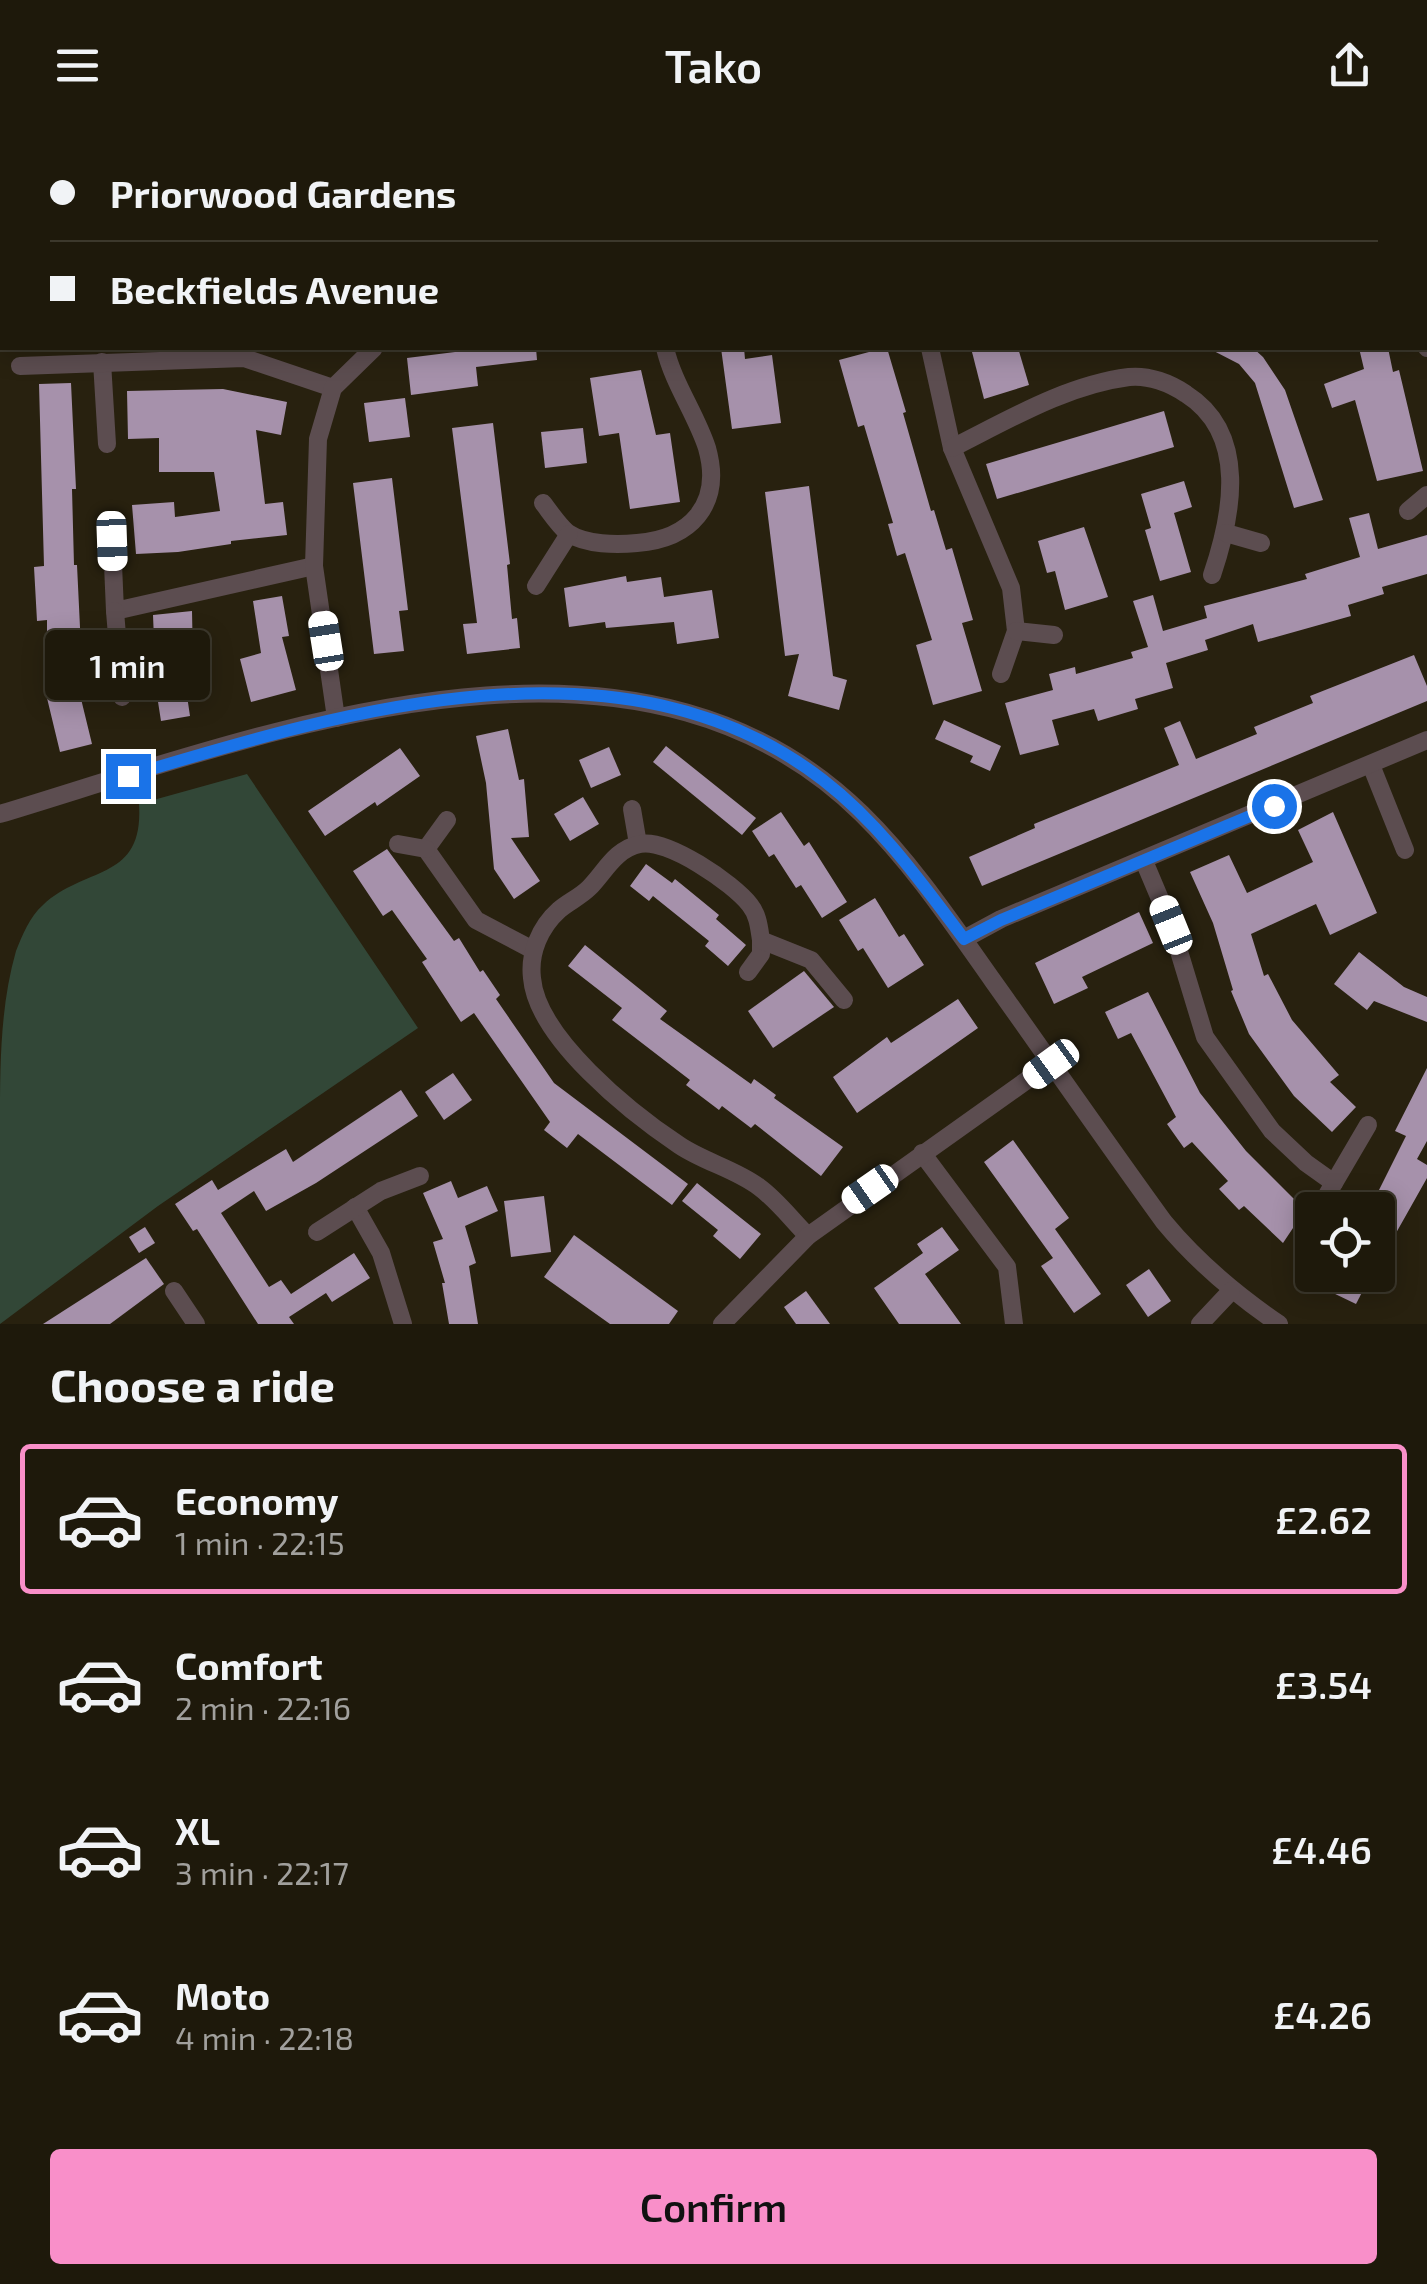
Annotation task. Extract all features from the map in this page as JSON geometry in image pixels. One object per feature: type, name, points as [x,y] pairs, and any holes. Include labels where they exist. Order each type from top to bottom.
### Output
[{"type":"street","points":[[336,718],[314,566],[318,439],[333,388],[372,350]]},
{"type":"street","points":[[542,504],[569,534],[614,545],[663,541],[685,530],[700,514],[709,490],[707,449],[666,350]]},
{"type":"street","points":[[930,350],[952,448],[1012,588],[1016,631],[1001,674]]},
{"type":"street","points":[[20,366],[244,358],[333,388]]},
{"type":"street","points":[[102,362],[107,444]]},
{"type":"street","points":[[952,448],[1057,396],[1132,377],[1168,382],[1214,418],[1228,456],[1231,494],[1226,533],[1212,575]]},
{"type":"street","points":[[1408,511],[1427,495]]},
{"type":"street","points":[[1226,533],[1261,543]]},
{"type":"street","points":[[536,586],[569,534]]},
{"type":"street","points":[[112,541],[122,697]]},
{"type":"street","points":[[115,611],[314,566]]},
{"type":"street","points":[[1016,631],[1054,635]]},
{"type":"street","points":[[0,814],[228,746],[336,718],[418,703],[564,694],[645,702],[710,719],[762,741],[821,778],[860,812],[901,856],[964,939],[1164,1222],[1194,1258],[1231,1292],[1279,1324]]},
{"type":"street","points":[[964,939],[1427,740]]},
{"type":"street","points":[[1372,765],[1405,850]]},
{"type":"street","points":[[632,809],[638,844]]},
{"type":"street","points":[[426,849],[446,820]]},
{"type":"street","points":[[748,972],[761,954],[759,921],[749,903],[694,861],[654,843],[638,844],[613,859],[588,889],[558,911],[533,950],[531,976],[535,998],[548,1023],[587,1071],[680,1146],[738,1173],[762,1189],[808,1236]]},
{"type":"street","points":[[398,844],[426,849],[476,920],[533,950]]},
{"type":"street","points":[[1144,861],[1171,925],[1204,1037],[1272,1130],[1306,1164],[1334,1184]]},
{"type":"street","points":[[761,940],[811,960],[844,1000]]},
{"type":"street","points":[[722,1324],[808,1236],[1051,1064]]},
{"type":"street","points":[[1329,1192],[1368,1125]]},
{"type":"street","points":[[922,1153],[1007,1267],[1014,1324]]},
{"type":"street","points":[[317,1232],[381,1190],[420,1176]]},
{"type":"street","points":[[355,1208],[381,1254],[403,1324]]},
{"type":"street","points":[[174,1290],[196,1324]]},
{"type":"street","points":[[1200,1324],[1231,1292]]},
{"type":"green space","points":[[247,774],[418,1028],[158,1206],[0,1324],[2,1037],[11,972],[21,939],[43,905],[122,860],[138,829],[139,804]]},
{"type":"building","points":[[471,350],[536,350],[537,360],[476,367],[478,386],[411,395],[407,358]]},
{"type":"building","points":[[721,350],[744,350],[745,359],[772,355],[781,423],[732,429]]},
{"type":"building","points":[[888,350],[931,511],[934,510],[946,550],[952,548],[973,620],[962,623],[982,691],[933,705],[916,645],[932,640],[905,553],[897,556],[888,524],[893,523],[864,425],[858,427],[839,360]]},
{"type":"building","points":[[972,350],[1019,350],[1029,385],[984,399]]},
{"type":"building","points":[[1212,350],[1255,350],[1263,357],[1285,390],[1323,500],[1294,508],[1255,383],[1239,364]]},
{"type":"building","points":[[1359,350],[1388,350],[1393,372],[1399,370],[1423,471],[1377,481],[1355,400],[1332,408],[1324,384],[1364,369]]},
{"type":"building","points":[[641,370],[656,435],[670,433],[680,502],[630,509],[619,433],[599,436],[590,378]]},
{"type":"building","points":[[71,383],[76,489],[72,489],[74,565],[82,669],[74,670],[92,744],[60,752],[47,698],[47,620],[37,621],[34,567],[44,566],[39,384]]},
{"type":"building","points":[[223,389],[287,402],[281,435],[256,430],[265,504],[283,502],[287,535],[178,552],[136,554],[132,505],[174,502],[175,517],[220,511],[214,472],[159,472],[159,438],[128,439],[127,391]]},
{"type":"building","points":[[405,398],[410,437],[369,442],[364,403]]},
{"type":"building","points":[[1164,411],[1174,447],[997,499],[986,464]]},
{"type":"building","points":[[493,423],[510,564],[507,565],[512,619],[517,618],[520,648],[467,654],[463,624],[477,623],[452,428]]},
{"type":"building","points":[[583,428],[587,463],[545,468],[541,432]]},
{"type":"building","points":[[392,478],[408,610],[399,611],[404,651],[374,654],[353,483]]},
{"type":"building","points":[[1184,481],[1192,507],[1174,513],[1191,572],[1160,581],[1145,530],[1151,528],[1141,494]]},
{"type":"building","points":[[809,486],[833,676],[847,680],[839,710],[788,696],[799,654],[785,656],[765,492]]},
{"type":"building","points":[[1369,513],[1378,549],[1427,535],[1427,574],[1382,587],[1384,594],[1348,605],[1351,616],[1258,642],[1253,624],[1205,640],[1208,650],[1166,663],[1173,688],[1135,699],[1138,709],[1098,721],[1094,709],[1052,720],[1059,745],[1020,755],[1005,703],[1053,690],[1049,674],[1075,667],[1076,674],[1133,658],[1131,652],[1148,647],[1133,601],[1153,595],[1163,631],[1207,618],[1204,606],[1307,579],[1305,574],[1360,557],[1349,518]]},
{"type":"building","points":[[1084,527],[1108,597],[1065,610],[1055,571],[1047,573],[1038,541]]},
{"type":"building","points":[[626,576],[627,582],[661,577],[664,597],[712,590],[719,638],[677,644],[674,622],[606,628],[605,622],[569,627],[564,588]]},
{"type":"building","points":[[282,596],[289,636],[282,637],[296,690],[251,702],[240,659],[261,653],[253,601]]},
{"type":"building","points":[[192,611],[193,662],[182,662],[190,716],[161,721],[153,615]]},
{"type":"building","points":[[1414,655],[1427,686],[1427,701],[982,886],[969,857],[1035,828],[1034,824],[1179,765],[1164,728],[1180,721],[1196,759],[1257,734],[1254,727],[1313,703],[1310,696]]},
{"type":"building","points":[[944,720],[1001,746],[990,771],[970,762],[973,756],[935,739]]},
{"type":"building","points":[[508,729],[519,780],[524,779],[529,837],[511,838],[540,881],[514,899],[494,869],[486,783],[476,736]]},
{"type":"building","points":[[666,746],[756,818],[742,835],[653,762]]},
{"type":"building","points":[[609,747],[621,775],[591,788],[579,760]]},
{"type":"building","points":[[400,748],[420,776],[325,836],[308,811]]},
{"type":"building","points":[[583,797],[599,824],[570,841],[554,814]]},
{"type":"building","points":[[781,812],[804,846],[809,842],[847,902],[822,918],[801,885],[796,888],[774,854],[769,857],[752,831]]},
{"type":"building","points":[[1333,812],[1377,913],[1330,935],[1316,904],[1251,934],[1264,976],[1268,974],[1292,1020],[1339,1075],[1330,1082],[1356,1107],[1332,1132],[1294,1096],[1249,1034],[1231,991],[1213,923],[1190,872],[1229,855],[1247,893],[1313,862],[1298,830]]},
{"type":"building","points":[[387,849],[454,941],[459,938],[480,972],[483,970],[500,995],[496,999],[554,1083],[688,1184],[672,1205],[578,1134],[567,1148],[544,1130],[550,1122],[474,1013],[461,1022],[422,962],[427,959],[392,910],[383,916],[353,871]]},
{"type":"building","points":[[646,864],[672,883],[675,879],[719,915],[716,919],[746,945],[728,966],[705,946],[709,941],[653,896],[649,901],[630,886]]},
{"type":"building","points":[[875,898],[899,937],[904,934],[924,965],[888,988],[863,948],[858,951],[839,920]]},
{"type":"building","points":[[1139,912],[1153,943],[1082,977],[1088,988],[1054,1004],[1035,963]]},
{"type":"building","points":[[585,945],[667,1011],[660,1019],[751,1084],[754,1079],[843,1147],[821,1176],[755,1124],[751,1128],[722,1106],[719,1110],[686,1085],[690,1080],[612,1020],[622,1008],[568,966]]},
{"type":"building","points":[[1359,952],[1404,987],[1427,997],[1427,1022],[1374,1001],[1367,1010],[1334,984]]},
{"type":"building","points":[[804,971],[834,1007],[773,1048],[748,1011]]},
{"type":"building","points":[[1148,992],[1200,1093],[1246,1151],[1295,1200],[1295,1225],[1283,1243],[1244,1206],[1239,1210],[1219,1189],[1228,1181],[1192,1142],[1184,1148],[1167,1124],[1176,1117],[1131,1033],[1118,1039],[1105,1012]]},
{"type":"building","points":[[958,999],[978,1028],[857,1113],[833,1077],[887,1037],[891,1043]]},
{"type":"building","points":[[1427,1068],[1427,1141],[1417,1159],[1427,1165],[1427,1178],[1395,1235],[1395,1192],[1378,1192],[1406,1136],[1395,1131]]},
{"type":"building","points":[[453,1073],[472,1100],[444,1120],[425,1092]]},
{"type":"building","points":[[401,1090],[418,1116],[266,1211],[254,1191],[221,1213],[269,1287],[281,1280],[291,1294],[354,1253],[370,1278],[332,1302],[326,1293],[289,1317],[294,1324],[258,1324],[197,1229],[193,1231],[175,1204],[212,1180],[218,1190],[286,1149],[293,1162]]},
{"type":"building","points":[[1013,1140],[1069,1218],[1055,1229],[1101,1294],[1074,1313],[1041,1266],[1053,1258],[984,1162]]},
{"type":"building","points":[[451,1181],[458,1198],[487,1186],[498,1211],[465,1226],[476,1263],[469,1266],[478,1324],[449,1324],[445,1283],[433,1242],[443,1239],[423,1193]]},
{"type":"building","points":[[697,1183],[761,1234],[740,1259],[713,1236],[718,1230],[682,1201]]},
{"type":"building","points":[[544,1196],[551,1252],[511,1257],[504,1201]]},
{"type":"building","points":[[145,1227],[155,1243],[139,1253],[129,1237]]},
{"type":"building","points":[[942,1227],[959,1250],[925,1274],[961,1324],[899,1324],[874,1288],[923,1253],[917,1244]]},
{"type":"building","points":[[574,1235],[678,1311],[669,1324],[610,1324],[544,1277]]},
{"type":"building","points":[[146,1258],[164,1284],[110,1324],[43,1324]]},
{"type":"building","points":[[1149,1269],[1171,1301],[1148,1317],[1126,1285]]},
{"type":"building","points":[[806,1291],[830,1324],[796,1324],[784,1307]]},
{"type":"building","points":[[1331,1292],[1362,1292],[1356,1304]]},
{"type":"route","points":[[128,776],[290,729],[418,703],[564,694],[645,702],[710,719],[762,741],[821,778],[901,856],[964,939],[1274,806]]}]
